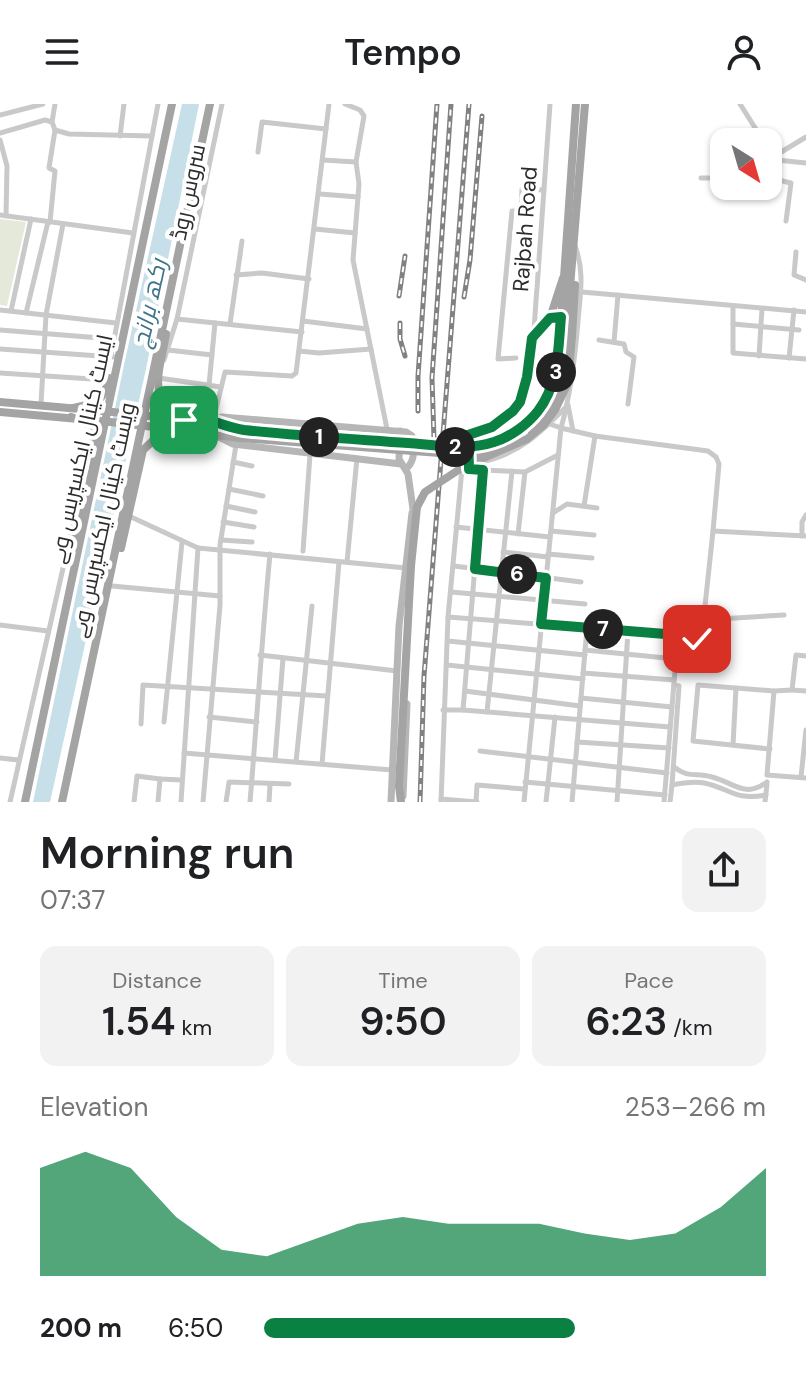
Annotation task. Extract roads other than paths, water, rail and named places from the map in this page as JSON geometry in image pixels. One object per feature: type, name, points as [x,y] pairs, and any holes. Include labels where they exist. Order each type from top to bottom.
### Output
[{"type":"main road","name":"ایسٹ کینال ایکسپریس وے","points":[[26,802],[172,104]]},
{"type":"main road","name":"ویسٹ کینال ایکسپریس وے","points":[[62,802],[210,104]]},
{"type":"main road","points":[[0,402],[41,404],[101,421],[239,437],[455,447],[494,442],[514,432],[539,409],[550,391],[566,336],[561,317],[576,104]]},
{"type":"main road","points":[[402,802],[399,786],[413,529],[420,499],[425,492],[463,467],[527,439],[544,425],[555,410],[568,383],[566,336],[585,104]]},
{"type":"main road","points":[[72,413],[99,401],[106,393],[117,326],[152,199]]},
{"type":"main road","points":[[184,420],[161,402],[159,379],[189,200]]},
{"type":"main road","points":[[532,338],[550,318],[565,273]]},
{"type":"main road","points":[[550,318],[561,317]]},
{"type":"main road","points":[[0,412],[103,411],[184,420],[213,421],[222,417],[387,429],[410,434],[413,459],[404,466],[357,458],[310,455],[239,437],[213,421]]},
{"type":"main road","points":[[50,682],[64,595],[96,439],[94,429],[72,413]]},
{"type":"main road","points":[[97,638],[147,444],[159,435],[187,430]]},
{"type":"main road","points":[[400,431],[399,459],[411,486],[417,529],[402,802]]},
{"type":"main road","points":[[391,802],[397,671],[408,528],[413,511]]},
{"type":"street","points":[[0,115],[43,104]]},
{"type":"street","points":[[26,313],[49,222],[55,171],[49,168],[55,130],[52,122],[55,104]]},
{"type":"street","points":[[120,136],[124,104]]},
{"type":"street","name":"سروس روڈ","points":[[112,357],[158,104]]},
{"type":"street","name":"سروس روڈ","points":[[159,379],[177,319],[222,104]]},
{"type":"street","points":[[213,421],[223,374],[227,371],[292,376],[296,373],[329,104]]},
{"type":"street","points":[[345,104],[357,108],[364,116],[356,162],[359,175],[353,260],[387,429]]},
{"type":"street","name":"Rajbah Road","points":[[468,466],[468,435],[492,427],[513,411],[520,402],[527,377],[550,104]]},
{"type":"street","points":[[740,104],[755,128]]},
{"type":"street","points":[[0,133],[45,120],[52,122]]},
{"type":"street","points":[[258,152],[262,122],[326,129]]},
{"type":"street","points":[[55,130],[69,134],[152,136]]},
{"type":"street","points":[[782,153],[806,137]]},
{"type":"street","points":[[0,140],[7,166],[3,215],[133,233]]},
{"type":"street","points":[[782,159],[806,163]]},
{"type":"street","points":[[323,160],[356,162]]},
{"type":"street","points":[[701,178],[710,178]]},
{"type":"street","points":[[782,181],[791,183],[786,221]]},
{"type":"street","points":[[516,358],[498,359],[512,211],[521,211],[522,189],[544,190]]},
{"type":"street","points":[[320,194],[358,197]]},
{"type":"street","points":[[11,311],[31,219]]},
{"type":"street","points":[[41,404],[46,315],[63,224]]},
{"type":"street","points":[[315,229],[355,233]]},
{"type":"street","points":[[230,324],[242,241]]},
{"type":"street","points":[[524,802],[561,428],[576,356],[582,292],[581,260],[574,241]]},
{"type":"street","points":[[796,252],[795,277],[806,280]]},
{"type":"street","points":[[236,275],[262,273],[309,279]]},
{"type":"street","points":[[582,292],[806,312]]},
{"type":"street","points":[[614,342],[618,295]]},
{"type":"street","points":[[733,307],[732,352],[806,359]]},
{"type":"street","points":[[759,356],[762,309]]},
{"type":"street","points":[[0,310],[117,326]]},
{"type":"street","points":[[789,358],[796,329],[794,310]]},
{"type":"street","points":[[177,319],[302,332]]},
{"type":"street","points":[[303,321],[367,329]]},
{"type":"street","points":[[209,385],[215,323]]},
{"type":"street","points":[[733,324],[796,329]]},
{"type":"street","points":[[0,330],[113,339]]},
{"type":"street","points":[[599,340],[625,344],[626,352],[635,358],[628,404]]},
{"type":"street","points":[[0,349],[112,357]]},
{"type":"street","points":[[299,351],[319,353],[371,349]]},
{"type":"street","points":[[168,350],[212,355]]},
{"type":"street","points":[[0,373],[92,379],[108,383]]},
{"type":"street","points":[[159,379],[221,387]]},
{"type":"street","points":[[524,789],[477,785],[477,802],[441,800],[448,617],[462,471],[468,466],[512,453],[550,424],[568,405]]},
{"type":"street","points":[[568,405],[573,431]]},
{"type":"street","points":[[448,617],[697,639],[702,634],[719,464],[716,457],[708,451],[595,436],[550,424]]},
{"type":"street","points":[[10,802],[94,429]]},
{"type":"street","points":[[584,506],[595,436]]},
{"type":"street","points":[[203,802],[220,596],[220,549],[239,437]]},
{"type":"street","points":[[303,551],[310,455]]},
{"type":"street","points":[[468,466],[483,470],[525,472],[558,455]]},
{"type":"street","points":[[322,764],[330,663],[357,458]]},
{"type":"street","points":[[233,462],[252,466]]},
{"type":"street","points":[[463,710],[483,470]]},
{"type":"street","points":[[487,712],[512,471]]},
{"type":"street","points":[[518,534],[525,472]]},
{"type":"street","points":[[229,489],[263,496]]},
{"type":"street","points":[[552,514],[567,504],[597,508]]},
{"type":"street","points":[[226,506],[255,512]]},
{"type":"street","points":[[713,531],[804,536],[802,522],[806,515]]},
{"type":"street","points":[[129,516],[198,548],[406,568]]},
{"type":"street","points":[[223,522],[254,527]]},
{"type":"street","points":[[456,527],[518,534],[594,535]]},
{"type":"street","points":[[221,540],[252,542]]},
{"type":"street","points":[[164,722],[182,542]]},
{"type":"street","points":[[181,802],[198,548]]},
{"type":"street","points":[[503,552],[592,558]]},
{"type":"street","points":[[250,802],[270,554]]},
{"type":"street","points":[[454,566],[581,582]]},
{"type":"street","points":[[112,586],[220,596]]},
{"type":"street","points":[[451,592],[585,604]]},
{"type":"street","points":[[296,762],[312,606]]},
{"type":"street","points":[[703,620],[784,615]]},
{"type":"street","points":[[0,625],[48,631]]},
{"type":"street","points":[[572,802],[587,628]]},
{"type":"street","points":[[617,802],[628,631]]},
{"type":"street","points":[[666,800],[678,635]]},
{"type":"street","points":[[448,641],[676,659]]},
{"type":"street","points":[[260,655],[397,671]]},
{"type":"street","points":[[792,690],[796,655],[806,656]]},
{"type":"street","points":[[275,760],[283,658]]},
{"type":"street","points":[[447,665],[536,674],[625,676],[679,686],[672,785],[666,800]]},
{"type":"street","points":[[141,724],[143,685],[327,696]]},
{"type":"street","points":[[770,749],[693,741],[698,685],[806,691]]},
{"type":"street","points":[[733,745],[736,688]]},
{"type":"street","points":[[465,691],[580,706]]},
{"type":"street","points":[[672,785],[696,781],[738,796],[765,799],[774,691]]},
{"type":"street","points":[[581,698],[672,707]]},
{"type":"street","points":[[443,710],[670,727]]},
{"type":"street","points":[[209,717],[257,722]]},
{"type":"street","points":[[546,802],[555,717]]},
{"type":"street","points":[[674,766],[684,775],[714,777],[748,791],[759,789],[767,779],[804,777],[806,730]]},
{"type":"street","points":[[577,742],[669,748]]},
{"type":"street","points":[[480,751],[667,773]]},
{"type":"street","points":[[184,753],[392,770]]},
{"type":"street","points":[[0,758],[18,760]]},
{"type":"street","points":[[134,802],[137,776],[182,780]]},
{"type":"street","points":[[158,802],[160,779]]},
{"type":"street","points":[[226,802],[229,782],[289,784]]},
{"type":"street","points":[[525,782],[618,791],[666,800]]},
{"type":"street","points":[[269,802],[270,785]]},
{"type":"water","name":"رکھ برانچ","points":[[182,104],[199,104],[146,369],[50,802],[33,802],[124,365]]},
{"type":"railway","points":[[418,411],[437,104]]},
{"type":"railway","points":[[434,439],[432,378],[451,104]]},
{"type":"railway","points":[[420,802],[424,676],[469,104]]},
{"type":"railway","points":[[464,297],[482,116]]},
{"type":"railway","points":[[399,296],[405,256]]},
{"type":"railway","points":[[400,323],[405,356]]}]
